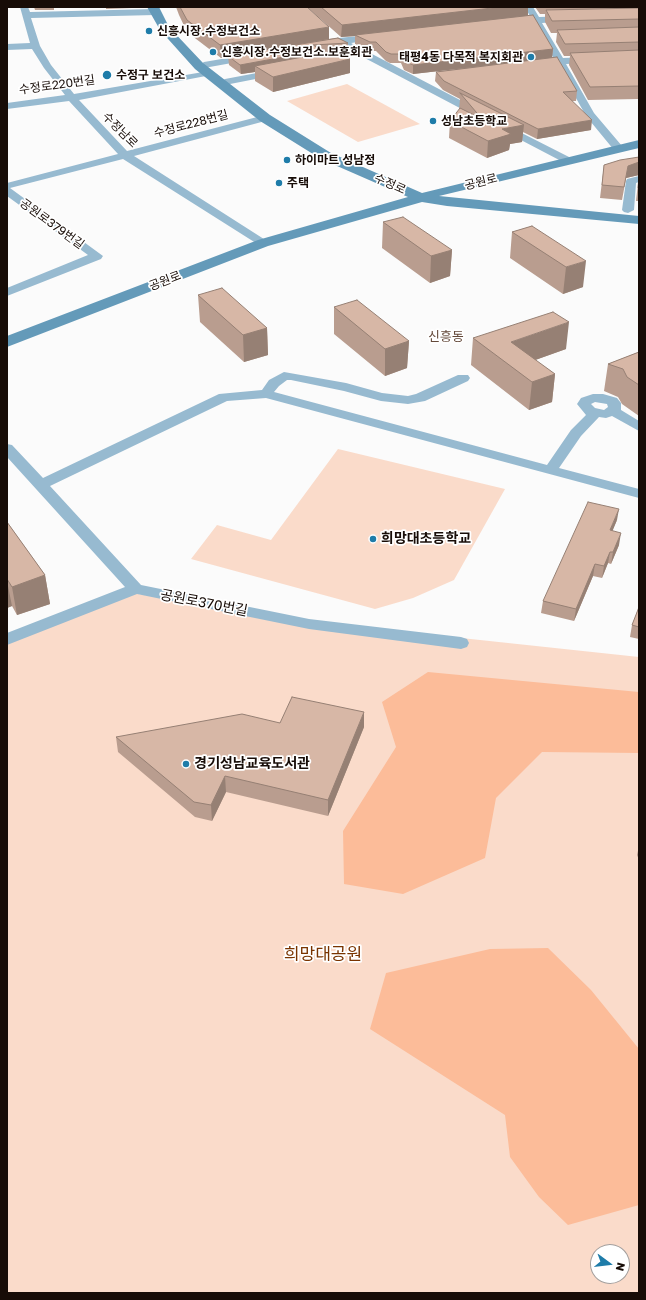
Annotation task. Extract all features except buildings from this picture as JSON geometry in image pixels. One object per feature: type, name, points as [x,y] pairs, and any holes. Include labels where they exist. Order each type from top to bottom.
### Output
[{"type":"main road","name":"수정로","points":[[156,9],[172,40],[265,118],[326,156],[422,198]]},
{"type":"main road","name":"수정로","points":[[205,69],[279,119],[346,157],[392,178],[443,197],[639,220]]},
{"type":"main road","name":"공원로","points":[[325,226],[443,197],[567,160],[639,144]]},
{"type":"main road","name":"공원로","points":[[7,342],[263,243],[422,198],[467,197],[639,154]]},
{"type":"main road","points":[[467,197],[634,210]]},
{"type":"street","points":[[529,7],[551,38],[560,61],[590,114],[618,148]]},
{"type":"street","points":[[500,23],[537,19],[576,20],[565,7]]},
{"type":"street","points":[[25,11],[156,9]]},
{"type":"street","name":"수정남로","points":[[25,11],[35,46],[47,66],[70,96],[124,155],[263,243]]},
{"type":"street","points":[[329,33],[339,42],[366,54],[567,160]]},
{"type":"street","points":[[308,47],[384,36]]},
{"type":"street","points":[[7,47],[35,46]]},
{"type":"street","points":[[589,48],[597,60]]},
{"type":"street","points":[[351,57],[366,54]]},
{"type":"street","name":"수정로220번길","points":[[7,106],[70,96],[83,96],[262,55]]},
{"type":"street","points":[[525,65],[560,61],[639,58]]},
{"type":"street","points":[[225,82],[288,70]]},
{"type":"street","points":[[414,79],[428,78]]},
{"type":"street","name":"수정로228번길","points":[[7,186],[265,118]]},
{"type":"street","points":[[634,210],[631,181],[639,179]]},
{"type":"street","name":"공원로379번길","points":[[7,191],[98,256],[7,292]]},
{"type":"street","points":[[266,394],[274,383],[284,376],[291,376],[346,387],[381,397],[408,400],[420,398],[463,378]]},
{"type":"street","points":[[41,486],[224,397],[266,394],[639,494]]},
{"type":"street","points":[[551,470],[576,433],[596,413],[606,414],[613,411],[639,427]]},
{"type":"street","points":[[7,448],[136,589],[7,639]]},
{"type":"street","name":"공원로370번길","points":[[136,589],[309,624],[461,643]]},
{"type":"green space","points":[[347,84],[420,124],[358,142],[287,101]]},
{"type":"green space","points":[[338,449],[505,489],[454,580],[413,598],[375,609],[191,559],[217,525],[271,540]]},
{"type":"green space","name":"희망대공원","points":[[132,593],[321,623],[639,657],[639,1293],[7,1293],[7,642]]},
{"type":"shaded area","points":[[428,672],[639,692],[639,753],[542,752],[496,798],[485,858],[403,894],[344,884],[343,831],[396,747],[382,702]]},
{"type":"shaded area","points":[[548,948],[591,990],[639,1049],[639,1205],[568,1225],[539,1197],[510,1157],[505,1115],[370,1029],[386,973],[490,949]]},
{"type":"place","name":"신흥시장.수정보건소","points":[[149,31]]},
{"type":"place","name":"신흥시장.수정보건소.보훈회관","points":[[213,52]]},
{"type":"place","name":"태평4동 다목적 복지회관","points":[[531,57]]},
{"type":"place","name":"수정구 보건소","points":[[107,75]]},
{"type":"place","name":"성남초등학교","points":[[433,121]]},
{"type":"place","name":"하이마트 성남정","points":[[287,160]]},
{"type":"place","name":"주택","points":[[279,183]]},
{"type":"place","name":"희망대초등학교","points":[[373,539]]},
{"type":"place","name":"경기성남교육도서관","points":[[186,764]]},
{"type":"district","name":"신흥동","points":[[446,337]]}]
